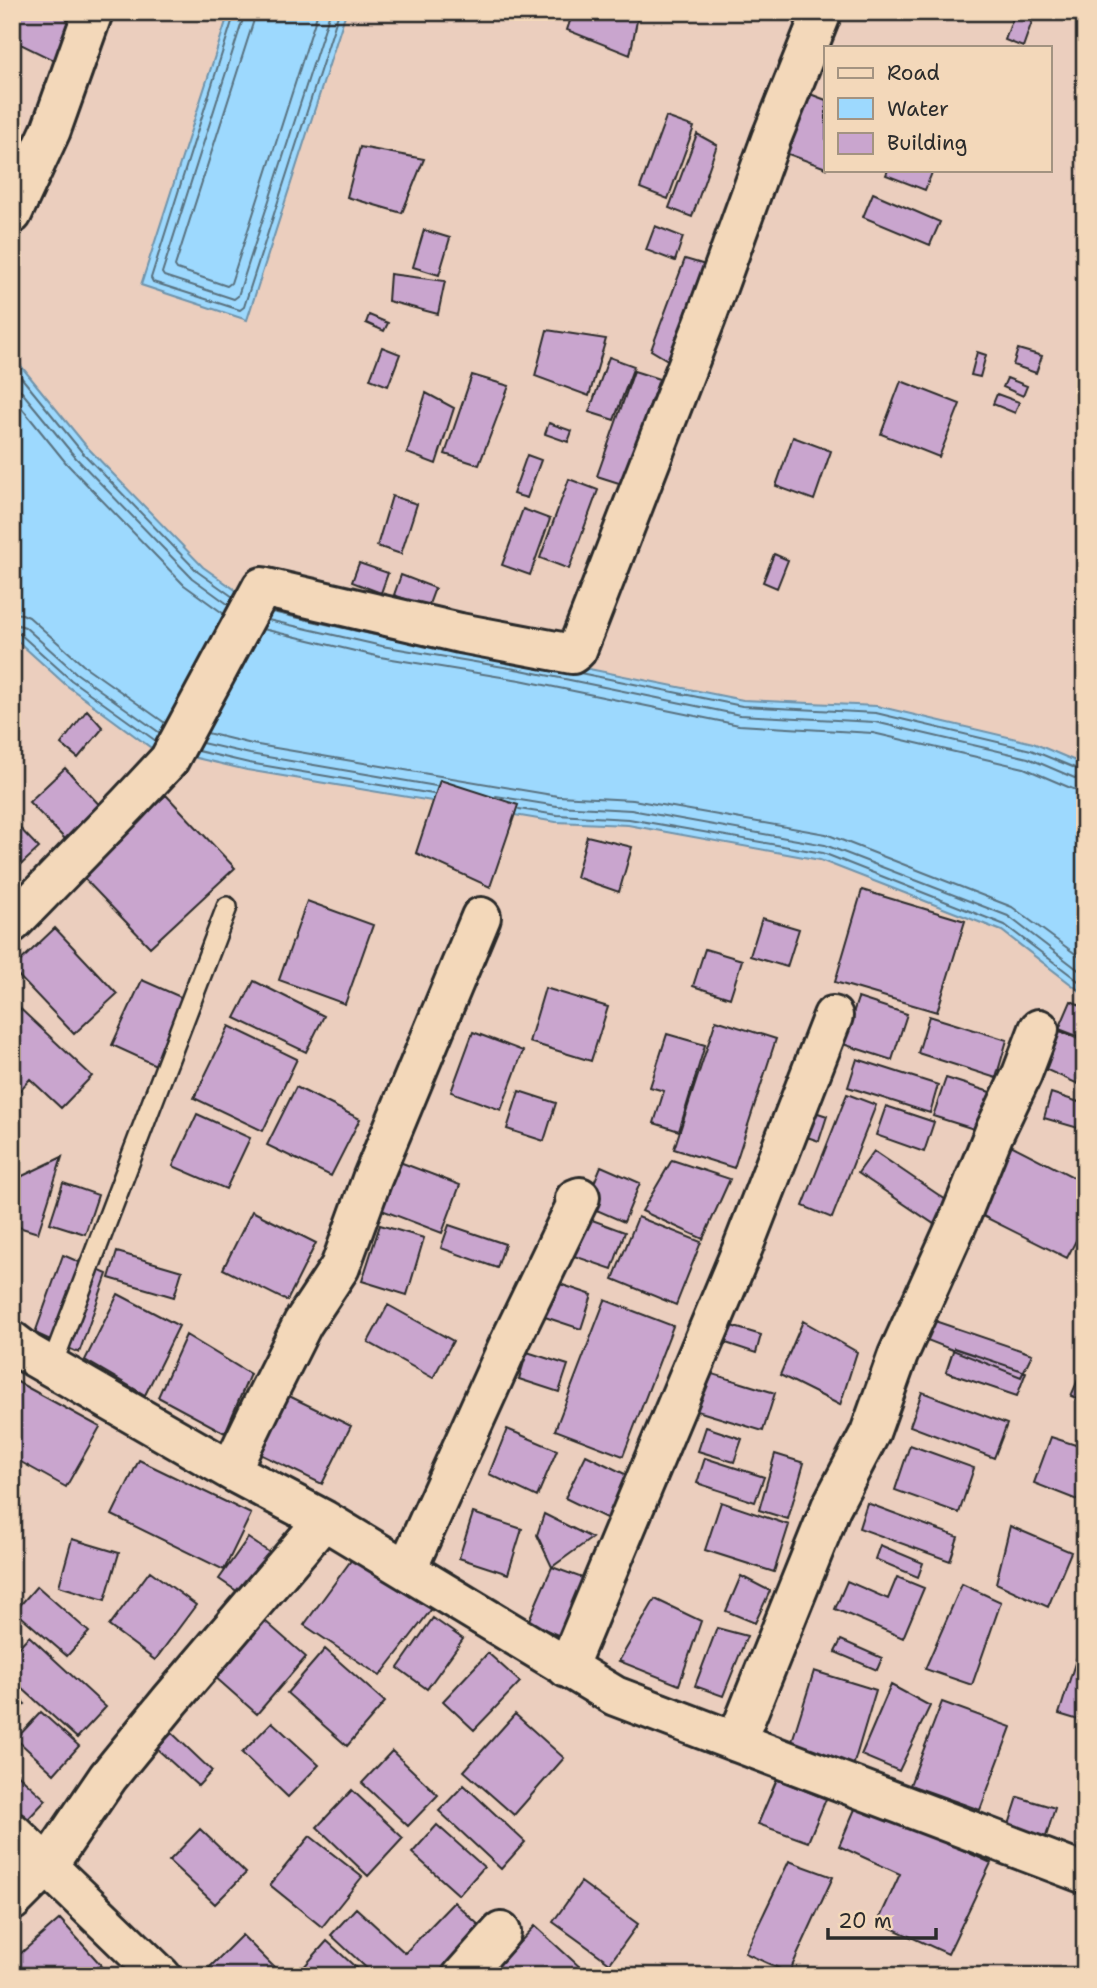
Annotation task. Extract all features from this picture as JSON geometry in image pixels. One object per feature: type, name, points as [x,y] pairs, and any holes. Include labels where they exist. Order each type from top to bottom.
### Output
[{"type":"street","points":[[12,214],[51,130],[93,12]]},
{"type":"street","points":[[12,923],[128,806],[169,760],[262,587],[460,633],[572,654],[578,650],[706,318],[771,139],[822,12]]},
{"type":"street","points":[[237,1474],[236,1460],[266,1397],[303,1323],[340,1267],[372,1179],[481,917]]},
{"type":"street","points":[[567,1668],[743,1247],[833,1016]]},
{"type":"street","points":[[736,1742],[831,1507],[870,1433],[898,1355],[1022,1074],[1038,1029]]},
{"type":"street","points":[[407,1569],[508,1346],[580,1197],[575,1199]]},
{"type":"street","points":[[12,1341],[29,1354],[237,1474],[324,1520],[615,1696],[1085,1874]]},
{"type":"street","points":[[12,1901],[48,1865],[116,1768],[324,1520]]},
{"type":"street","points":[[12,1832],[161,1976]]},
{"type":"street","points":[[462,1976],[501,1932]]},
{"type":"lane","points":[[51,1367],[227,907]]},
{"type":"water","points":[[229,12],[346,12],[247,320],[141,285]]},
{"type":"water","points":[[12,355],[87,447],[203,567],[237,591],[276,606],[743,700],[877,706],[1033,743],[1085,765],[1085,995],[1002,931],[820,860],[628,825],[556,822],[247,770],[150,747],[66,685],[12,636]]},
{"type":"building","points":[[12,12],[52,12],[73,21],[55,61],[12,40]]},
{"type":"building","points":[[573,12],[631,12],[638,16],[630,55],[567,30]]},
{"type":"building","points":[[1015,12],[1035,13],[1023,46],[1005,40]]},
{"type":"building","points":[[802,91],[824,99],[824,167],[780,151]]},
{"type":"building","points":[[666,117],[694,127],[668,199],[640,188]]},
{"type":"building","points":[[697,134],[717,145],[692,217],[669,208]]},
{"type":"building","points":[[360,147],[424,159],[402,213],[347,197]]},
{"type":"building","points":[[887,172],[932,172],[925,190],[886,175]]},
{"type":"building","points":[[873,193],[940,222],[930,245],[863,217]]},
{"type":"building","points":[[655,226],[683,237],[675,261],[646,250]]},
{"type":"building","points":[[424,230],[450,238],[439,275],[413,267]]},
{"type":"building","points":[[685,259],[709,266],[676,365],[651,350]]},
{"type":"building","points":[[390,274],[445,281],[438,314],[388,301]]},
{"type":"building","points":[[369,315],[388,323],[384,331],[366,323]]},
{"type":"building","points":[[547,330],[606,339],[589,396],[535,376]]},
{"type":"building","points":[[382,347],[400,354],[388,386],[370,379]]},
{"type":"building","points":[[1018,349],[1042,356],[1036,373],[1013,365]]},
{"type":"building","points":[[977,352],[986,355],[980,377],[971,375]]},
{"type":"building","points":[[609,357],[634,366],[614,420],[589,412]]},
{"type":"building","points":[[634,371],[659,379],[622,484],[597,476]]},
{"type":"building","points":[[472,375],[509,386],[479,465],[445,454]]},
{"type":"building","points":[[1007,378],[1027,386],[1023,396],[1003,387]]},
{"type":"building","points":[[901,381],[960,404],[939,457],[881,434]]},
{"type":"building","points":[[426,393],[454,408],[436,464],[407,453]]},
{"type":"building","points":[[997,394],[1019,402],[1015,413],[993,404]]},
{"type":"building","points":[[549,423],[572,431],[568,442],[545,434]]},
{"type":"building","points":[[793,437],[831,451],[814,500],[776,486]]},
{"type":"building","points":[[527,455],[541,460],[527,498],[513,494]]},
{"type":"building","points":[[569,479],[598,490],[569,569],[540,558]]},
{"type":"building","points":[[392,496],[417,504],[401,554],[377,546]]},
{"type":"building","points":[[523,509],[550,519],[530,575],[502,565]]},
{"type":"building","points":[[774,554],[788,560],[777,588],[763,582]]},
{"type":"building","points":[[359,563],[388,573],[381,593],[352,582]]},
{"type":"building","points":[[401,575],[435,588],[428,607],[394,595]]},
{"type":"building","points":[[87,710],[103,728],[78,758],[61,744]]},
{"type":"building","points":[[65,768],[106,812],[71,845],[29,802]]},
{"type":"building","points":[[440,780],[518,805],[490,887],[416,853]]},
{"type":"building","points":[[166,795],[235,868],[150,947],[81,875]]},
{"type":"building","points":[[12,820],[39,848],[12,873]]},
{"type":"building","points":[[587,836],[632,847],[619,892],[576,877]]},
{"type":"building","points":[[862,890],[965,921],[937,1012],[835,982]]},
{"type":"building","points":[[307,901],[373,925],[345,1004],[279,980]]},
{"type":"building","points":[[762,918],[799,929],[787,967],[750,956]]},
{"type":"building","points":[[55,928],[117,994],[74,1034],[12,969]]},
{"type":"building","points":[[705,949],[742,960],[730,998],[693,986]]},
{"type":"building","points":[[142,980],[201,1006],[171,1072],[112,1045]]},
{"type":"building","points":[[254,981],[324,1016],[306,1052],[235,1018]]},
{"type":"building","points":[[545,988],[608,1007],[591,1061],[529,1042]]},
{"type":"building","points":[[858,998],[907,1014],[892,1060],[843,1044]]},
{"type":"building","points":[[12,1001],[92,1076],[61,1108],[30,1079],[12,1099]]},
{"type":"building","points":[[1071,1001],[1085,1007],[1085,1039],[1059,1029]]},
{"type":"building","points":[[929,1016],[1007,1040],[996,1078],[918,1053]]},
{"type":"building","points":[[716,1020],[776,1039],[734,1168],[674,1149]]},
{"type":"building","points":[[229,1026],[297,1059],[263,1131],[194,1098]]},
{"type":"building","points":[[1051,1027],[1085,1042],[1085,1087],[1038,1066]]},
{"type":"building","points":[[473,1032],[523,1051],[501,1110],[451,1092]]},
{"type":"building","points":[[667,1034],[705,1045],[679,1131],[654,1123],[664,1091],[650,1087]]},
{"type":"building","points":[[857,1059],[938,1085],[930,1113],[848,1087]]},
{"type":"building","points":[[946,1078],[990,1092],[977,1130],[933,1116]]},
{"type":"building","points":[[296,1087],[360,1119],[331,1176],[267,1145]]},
{"type":"building","points":[[519,1091],[556,1103],[544,1141],[507,1129]]},
{"type":"building","points":[[1051,1093],[1085,1104],[1085,1130],[1044,1118]]},
{"type":"building","points":[[847,1094],[876,1105],[832,1218],[803,1206]]},
{"type":"building","points":[[886,1106],[934,1122],[924,1152],[876,1135]]},
{"type":"building","points":[[812,1111],[827,1116],[819,1141],[804,1136]]},
{"type":"building","points":[[197,1114],[250,1138],[226,1189],[173,1166]]},
{"type":"building","points":[[1003,1141],[1085,1183],[1085,1223],[1067,1258],[973,1211]]},
{"type":"building","points":[[874,1151],[949,1202],[934,1224],[858,1173]]},
{"type":"building","points":[[62,1157],[38,1233],[12,1225],[12,1181]]},
{"type":"building","points":[[672,1160],[730,1179],[703,1239],[642,1211]]},
{"type":"building","points":[[397,1161],[460,1185],[442,1233],[379,1209]]},
{"type":"building","points":[[601,1166],[640,1183],[624,1222],[585,1205]]},
{"type":"building","points":[[63,1183],[98,1195],[85,1234],[50,1223]]},
{"type":"building","points":[[252,1211],[316,1243],[287,1301],[223,1269]]},
{"type":"building","points":[[584,1217],[625,1232],[612,1269],[571,1255]]},
{"type":"building","points":[[638,1217],[701,1242],[676,1305],[613,1279]]},
{"type":"building","points":[[380,1225],[424,1238],[407,1295],[362,1281]]},
{"type":"building","points":[[449,1225],[505,1244],[497,1268],[441,1248]]},
{"type":"building","points":[[117,1252],[182,1271],[174,1297],[109,1278]]},
{"type":"building","points":[[63,1255],[107,1274],[79,1353],[35,1333]]},
{"type":"building","points":[[554,1282],[592,1295],[581,1329],[542,1316]]},
{"type":"building","points":[[118,1294],[179,1326],[145,1395],[85,1360]]},
{"type":"building","points":[[605,1300],[673,1326],[623,1456],[555,1430]]},
{"type":"building","points":[[388,1305],[453,1341],[433,1378],[368,1342]]},
{"type":"building","points":[[926,1318],[1032,1354],[1021,1377],[922,1338]]},
{"type":"building","points":[[803,1321],[857,1352],[840,1405],[780,1375]]},
{"type":"building","points":[[728,1325],[761,1335],[756,1353],[723,1342]]},
{"type":"building","points":[[186,1335],[250,1374],[225,1433],[158,1397]]},
{"type":"building","points":[[954,1348],[1026,1372],[1017,1396],[946,1372]]},
{"type":"building","points":[[527,1352],[568,1365],[559,1392],[519,1379]]},
{"type":"building","points":[[1085,1364],[1085,1402],[1071,1396]]},
{"type":"building","points":[[706,1372],[775,1393],[763,1431],[694,1410]]},
{"type":"building","points":[[12,1379],[100,1427],[66,1487],[12,1457]]},
{"type":"building","points":[[922,1392],[1007,1424],[994,1458],[910,1426]]},
{"type":"building","points":[[287,1395],[351,1426],[322,1484],[258,1453]]},
{"type":"building","points":[[706,1427],[742,1439],[734,1462],[698,1451]]},
{"type":"building","points":[[507,1429],[557,1450],[537,1497],[489,1474]]},
{"type":"building","points":[[1051,1437],[1085,1448],[1085,1503],[1034,1483]]},
{"type":"building","points":[[910,1445],[974,1468],[959,1513],[895,1490]]},
{"type":"building","points":[[775,1454],[804,1463],[788,1519],[759,1510]]},
{"type":"building","points":[[586,1455],[633,1478],[612,1521],[565,1498]]},
{"type":"building","points":[[705,1458],[764,1477],[755,1502],[697,1483]]},
{"type":"building","points":[[139,1460],[251,1514],[224,1570],[112,1515]]},
{"type":"building","points":[[721,1502],[789,1525],[774,1572],[705,1550]]},
{"type":"building","points":[[867,1503],[958,1537],[950,1561],[859,1528]]},
{"type":"building","points":[[473,1513],[522,1529],[508,1574],[459,1558]]},
{"type":"building","points":[[544,1514],[592,1538],[552,1567],[537,1535]]},
{"type":"building","points":[[1010,1526],[1071,1552],[1048,1607],[996,1583]]},
{"type":"building","points":[[248,1538],[279,1559],[250,1600],[219,1579]]},
{"type":"building","points":[[72,1539],[119,1553],[105,1600],[59,1586]]},
{"type":"building","points":[[880,1545],[923,1563],[918,1577],[875,1559]]},
{"type":"building","points":[[355,1555],[437,1602],[380,1676],[304,1625]]},
{"type":"building","points":[[552,1567],[588,1580],[560,1636],[528,1622]]},
{"type":"building","points":[[150,1571],[196,1605],[155,1660],[109,1626]]},
{"type":"building","points":[[741,1576],[770,1591],[755,1623],[726,1611]]},
{"type":"building","points":[[897,1577],[924,1588],[903,1638],[835,1609],[847,1581],[888,1599]]},
{"type":"building","points":[[962,1584],[1001,1602],[972,1685],[925,1669]]},
{"type":"building","points":[[37,1586],[89,1632],[67,1656],[15,1611]]},
{"type":"building","points":[[655,1599],[701,1621],[679,1685],[619,1661]]},
{"type":"building","points":[[256,1613],[306,1657],[257,1714],[206,1669]]},
{"type":"building","points":[[433,1618],[463,1639],[427,1689],[398,1668]]},
{"type":"building","points":[[717,1628],[747,1636],[723,1696],[695,1686]]},
{"type":"building","points":[[1085,1631],[1085,1722],[1059,1714]]},
{"type":"building","points":[[29,1636],[106,1707],[77,1738],[12,1679],[12,1654]]},
{"type":"building","points":[[841,1640],[882,1658],[877,1670],[835,1652]]},
{"type":"building","points":[[325,1649],[385,1702],[347,1746],[287,1693]]},
{"type":"building","points":[[488,1653],[520,1682],[474,1730],[443,1701]]},
{"type":"building","points":[[814,1671],[876,1690],[851,1773],[788,1754]]},
{"type":"building","points":[[891,1685],[930,1706],[899,1771],[861,1755]]},
{"type":"building","points":[[12,1692],[25,1704],[12,1717]]},
{"type":"building","points":[[942,1702],[1011,1727],[980,1810],[910,1785]]},
{"type":"building","points":[[41,1712],[79,1746],[54,1774],[16,1739]]},
{"type":"building","points":[[515,1714],[564,1758],[514,1815],[464,1771]]},
{"type":"building","points":[[272,1722],[319,1765],[288,1797],[242,1753]]},
{"type":"building","points":[[172,1733],[212,1771],[198,1786],[157,1749]]},
{"type":"building","points":[[392,1751],[438,1795],[408,1826],[362,1783]]},
{"type":"building","points":[[14,1771],[46,1800],[26,1821],[12,1809]]},
{"type":"building","points":[[777,1779],[826,1799],[808,1842],[758,1824]]},
{"type":"building","points":[[464,1785],[525,1842],[501,1869],[439,1811]]},
{"type":"building","points":[[352,1790],[403,1838],[368,1876],[317,1827]]},
{"type":"building","points":[[1018,1797],[1055,1808],[1043,1846],[1006,1834]]},
{"type":"building","points":[[858,1802],[991,1863],[948,1954],[878,1922],[900,1874],[839,1846]]},
{"type":"building","points":[[437,1825],[484,1867],[459,1895],[412,1853]]},
{"type":"building","points":[[200,1829],[246,1873],[215,1904],[169,1861]]},
{"type":"building","points":[[310,1836],[362,1877],[322,1927],[270,1885]]},
{"type":"building","points":[[789,1861],[833,1877],[789,1973],[745,1953]]},
{"type":"building","points":[[581,1882],[638,1924],[610,1963],[553,1922]]},
{"type":"building","points":[[454,1902],[481,1927],[435,1976],[375,1976],[331,1935],[356,1908],[405,1953]]},
{"type":"building","points":[[60,1919],[101,1965],[89,1976],[12,1976],[12,1961]]},
{"type":"building","points":[[535,1926],[582,1969],[575,1976],[490,1976],[489,1975]]},
{"type":"building","points":[[242,1935],[276,1969],[270,1976],[201,1976]]},
{"type":"building","points":[[327,1941],[365,1976],[309,1976],[302,1969]]}]
